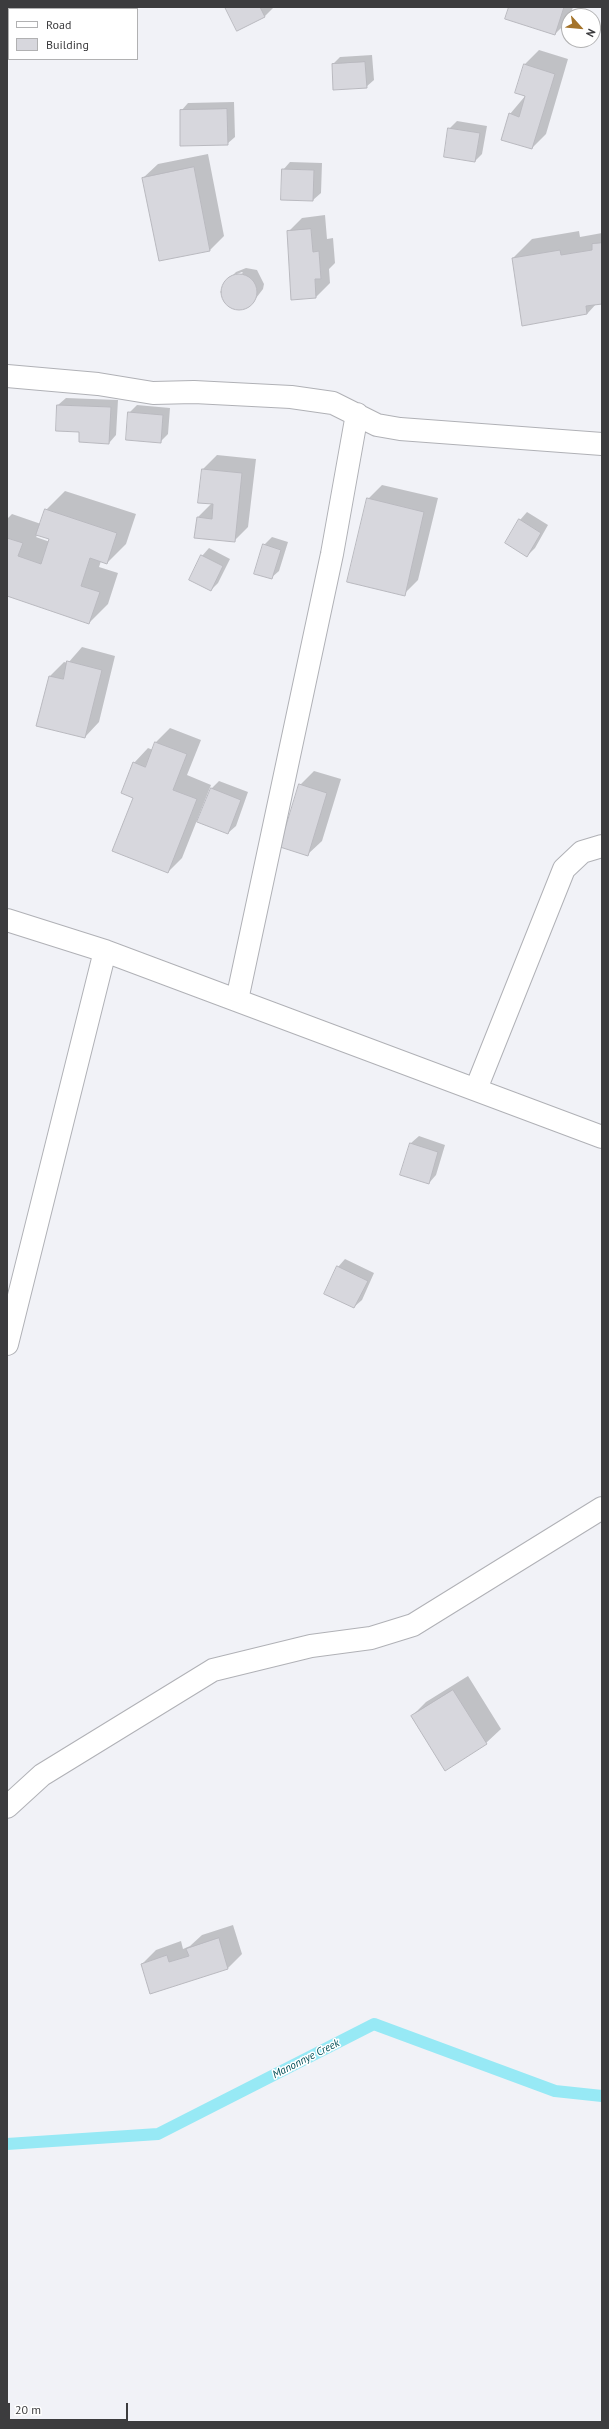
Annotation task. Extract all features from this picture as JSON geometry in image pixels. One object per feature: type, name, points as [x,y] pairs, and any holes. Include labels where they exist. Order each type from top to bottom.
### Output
[{"type":"street","points":[[7,376],[98,384],[153,393],[194,392],[291,397],[333,404],[357,414],[377,425],[400,429],[602,444]]},
{"type":"street","points":[[237,1000],[332,554],[357,414]]},
{"type":"street","points":[[476,1089],[564,869],[582,852],[602,846]]},
{"type":"street","points":[[7,920],[105,951],[602,1137]]},
{"type":"street","points":[[7,1344],[105,951]]},
{"type":"street","points":[[7,1807],[42,1775],[213,1670],[311,1646],[371,1638],[413,1625],[602,1508]]},
{"type":"building","points":[[225,7],[260,7],[265,17],[237,31]]},
{"type":"building","points":[[509,7],[564,7],[561,8],[561,16],[555,35],[505,19]]},
{"type":"building","points":[[365,62],[367,88],[333,90],[332,64]]},
{"type":"building","points":[[524,64],[555,74],[532,149],[501,140],[509,113],[519,117],[525,96],[515,93]]},
{"type":"building","points":[[227,109],[228,145],[180,146],[180,110]]},
{"type":"building","points":[[448,128],[480,133],[475,162],[444,157]]},
{"type":"building","points":[[194,167],[210,251],[159,261],[142,178]]},
{"type":"building","points":[[282,169],[314,170],[313,201],[281,200]]},
{"type":"building","points":[[311,229],[313,252],[319,251],[321,279],[315,279],[316,298],[291,300],[287,231]]},
{"type":"building","points":[[602,243],[602,304],[586,306],[587,314],[522,326],[512,258],[560,250],[561,255],[592,250],[592,244]]},
{"type":"building","points":[[239,274],[249,277],[254,282],[257,292],[254,302],[249,307],[239,310],[229,307],[224,302],[221,292],[224,282],[229,277]]},
{"type":"building","points":[[57,405],[111,407],[109,444],[79,442],[79,432],[56,431]]},
{"type":"building","points":[[128,412],[163,415],[161,443],[126,440]]},
{"type":"building","points":[[202,469],[242,473],[235,542],[194,538],[197,517],[212,519],[213,504],[198,503]]},
{"type":"building","points":[[367,498],[424,512],[405,596],[347,582]]},
{"type":"building","points":[[45,509],[117,533],[107,564],[90,558],[81,586],[100,592],[89,624],[7,596],[7,538],[23,543],[18,556],[41,564],[49,539],[36,535]]},
{"type":"building","points":[[519,519],[541,533],[527,557],[505,543]]},
{"type":"building","points":[[263,544],[281,550],[272,579],[254,574]]},
{"type":"building","points":[[201,555],[223,566],[211,591],[189,580]]},
{"type":"building","points":[[67,661],[102,670],[85,738],[36,726],[49,676],[63,679]]},
{"type":"building","points":[[155,742],[187,754],[173,790],[197,799],[168,873],[112,851],[133,798],[121,793],[133,762],[145,767]]},
{"type":"building","points":[[299,784],[327,793],[308,856],[280,847]]},
{"type":"building","points":[[211,788],[241,800],[228,834],[197,822]]},
{"type":"building","points":[[410,1143],[438,1152],[429,1184],[400,1175]]},
{"type":"building","points":[[337,1266],[368,1281],[354,1308],[324,1294]]},
{"type":"building","points":[[453,1690],[487,1744],[445,1771],[411,1716]]},
{"type":"building","points":[[219,1938],[228,1969],[150,1994],[141,1964],[167,1955],[169,1962],[189,1956],[186,1949]]},
{"type":"waterway","name":"Manonnye Creek","points":[[7,2144],[158,2134],[374,2024],[555,2091],[602,2096]]}]
